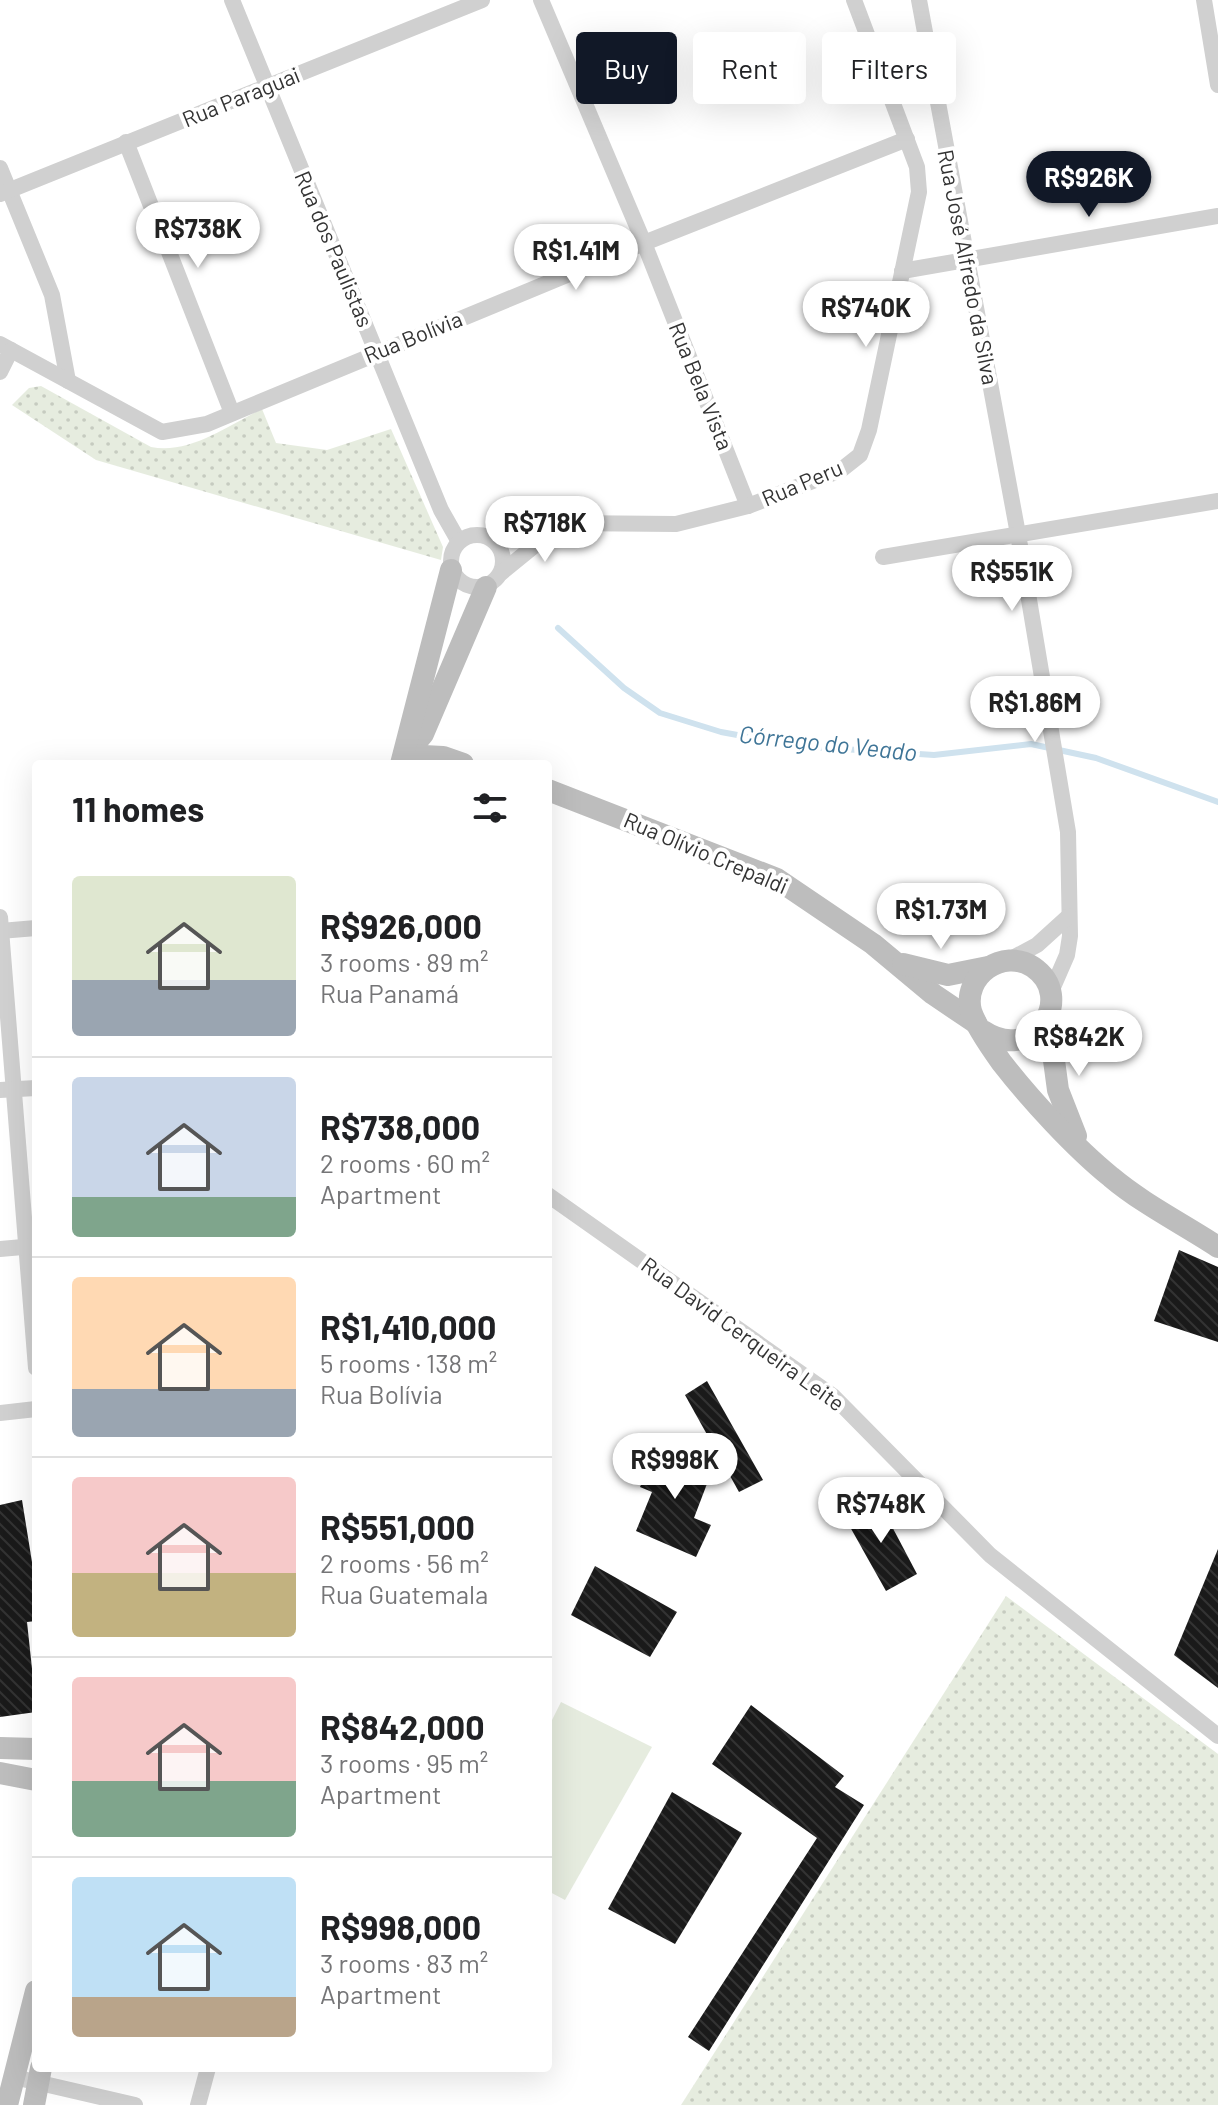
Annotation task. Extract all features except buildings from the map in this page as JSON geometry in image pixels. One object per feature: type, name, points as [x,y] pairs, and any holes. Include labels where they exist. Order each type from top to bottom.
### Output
[{"type":"street","name":"Rua dos Paulistas","points":[[232,0],[441,510],[458,540]]},
{"type":"street","name":"Rua Paraguai","points":[[5,192],[482,0]]},
{"type":"street","name":"Rua Bela Vista","points":[[541,0],[644,243],[748,506]]},
{"type":"street","name":"Rua Peru","points":[[489,536],[562,523],[676,524],[748,506],[841,470],[860,455],[869,430],[919,192],[917,167],[854,0]]},
{"type":"street","name":"Rua José Alfredo da Silva","points":[[919,0],[1046,686],[1063,796],[1071,863],[1067,955],[1049,1005]]},
{"type":"street","points":[[1204,0],[1218,85]]},
{"type":"street","name":"Rua Bolívia","points":[[6,347],[162,432],[207,424],[644,243],[907,139]]},
{"type":"street","points":[[126,142],[232,413]]},
{"type":"street","points":[[0,168],[5,192],[52,295],[68,381]]},
{"type":"street","points":[[902,271],[1218,216]]},
{"type":"street","points":[[0,372],[6,347]]},
{"type":"street","points":[[883,557],[1218,501]]},
{"type":"street","points":[[451,570],[465,586],[494,580],[562,523]]},
{"type":"street","points":[[468,535],[489,536],[503,552],[494,580],[423,734],[403,760],[451,570],[452,549],[458,540],[468,535]]},
{"type":"street","points":[[403,760],[443,757],[452,760]]},
{"type":"street","name":"Rua Olívio Crepaldi","points":[[552,792],[777,879],[980,1027],[1001,1062],[1111,1177],[1218,1247]]},
{"type":"street","points":[[999,964],[1035,968],[1043,977],[1049,1005],[1038,1031],[1016,1041],[993,1038],[980,1027],[971,1012],[972,990],[999,964],[1037,945],[1069,916]]},
{"type":"street","points":[[32,928],[0,926],[7,1090],[32,1270]]},
{"type":"street","name":"Rua Olívio Crepaldi","points":[[894,962],[948,975],[999,964]]},
{"type":"street","name":"Rua Olívio Crepaldi","points":[[1049,1005],[1058,1090],[1082,1148]]},
{"type":"street","points":[[7,1090],[32,1088]]},
{"type":"street","name":"Rua David Cerqueira Leite","points":[[552,1198],[833,1396],[990,1555],[1218,1736]]},
{"type":"street","points":[[0,1249],[31,1246]]},
{"type":"street","points":[[0,1413],[32,1409]]},
{"type":"street","points":[[0,1748],[32,1749]]},
{"type":"street","points":[[0,1773],[32,1779]]},
{"type":"street","points":[[7,2105],[32,2007]]},
{"type":"street","points":[[198,2105],[207,2072]]},
{"type":"street","points":[[14,2077],[39,2074],[135,2105]]},
{"type":"street","points":[[34,2105],[39,2074]]},
{"type":"shaded area","points":[[41,386],[151,447],[180,447],[194,443],[262,409],[276,443],[327,450],[391,429],[443,547],[441,560],[96,460],[12,405],[29,388]]},
{"type":"shaded area","points":[[1006,1596],[1218,1754],[1218,2105],[681,2105]]},
{"type":"shaded area","points":[[561,1702],[652,1747],[565,1900],[552,1893],[552,1720]]},
{"type":"waterway","name":"Córrego do Veado","points":[[558,628],[624,688],[660,713],[721,732],[797,746],[934,755],[1031,744],[1096,758],[1218,802]]}]
